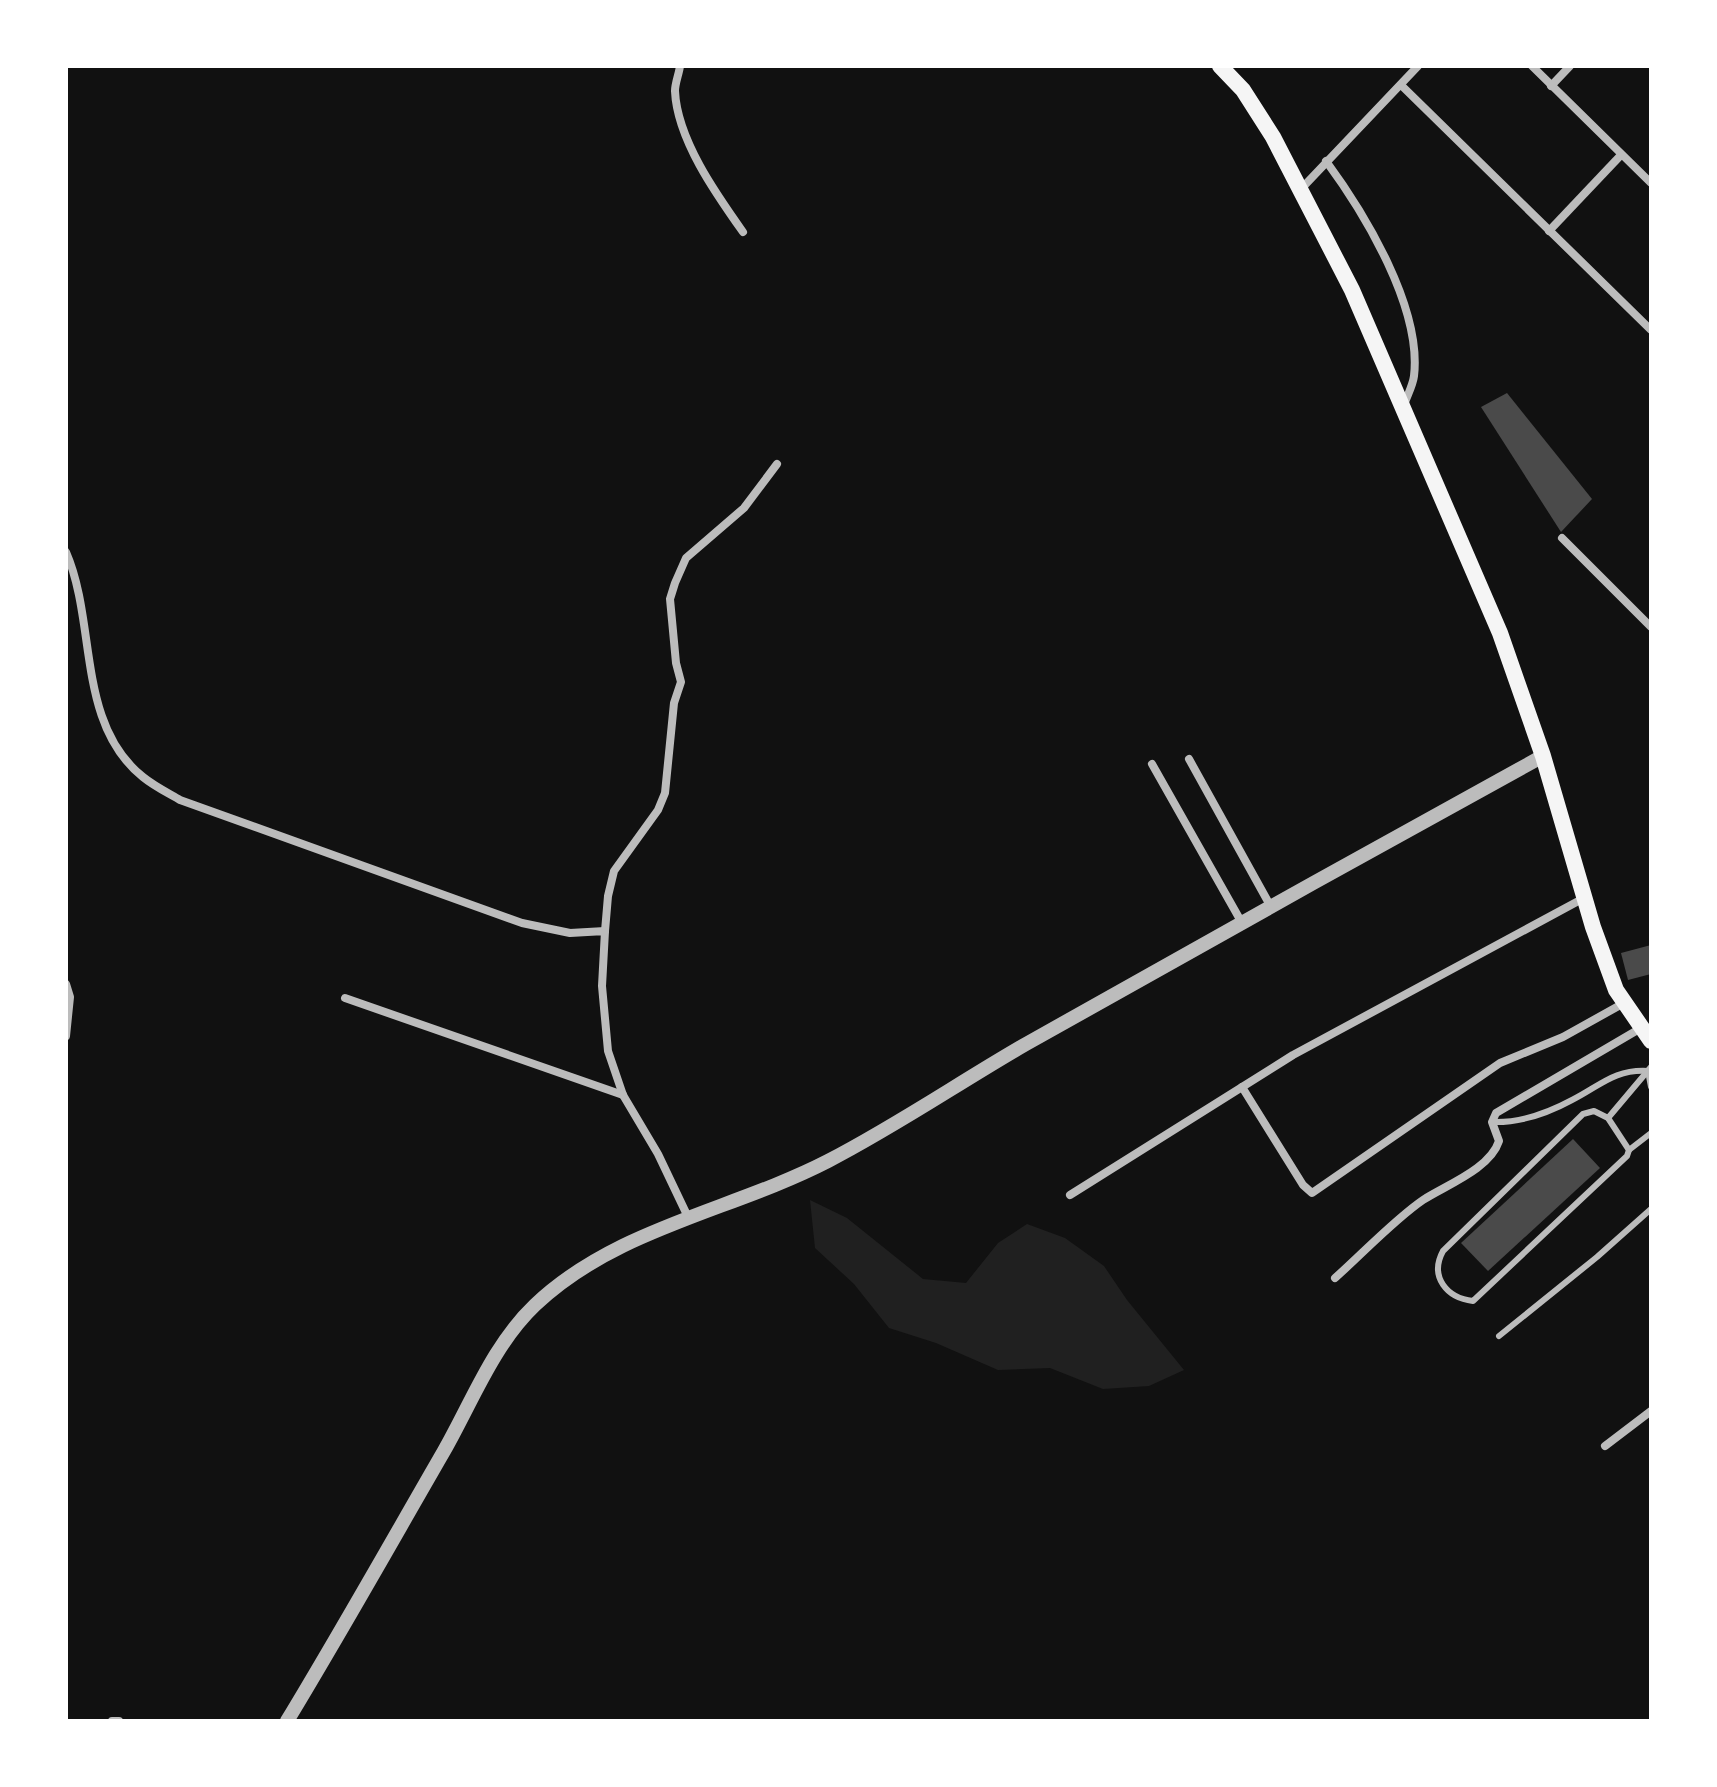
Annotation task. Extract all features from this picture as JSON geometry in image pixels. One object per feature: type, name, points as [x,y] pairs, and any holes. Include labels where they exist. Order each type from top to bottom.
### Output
[{"type":"main road","points":[[1220,66],[1243,90],[1273,137],[1352,290],[1500,633],[1543,756],[1584,898],[1616,990],[1646,1034]]},
{"type":"street","points":[[680,66],[675,89],[682,127],[720,200],[743,232]]},
{"type":"street","points":[[1302,188],[1418,66]]},
{"type":"street","points":[[1532,66],[1651,183]]},
{"type":"street","points":[[1551,86],[1570,66]]},
{"type":"street","points":[[1401,85],[1651,330]]},
{"type":"street","points":[[1549,231],[1621,155]]},
{"type":"street","points":[[1326,161],[1368,221],[1410,323],[1414,377],[1402,410]]},
{"type":"street","points":[[688,1217],[658,1154],[623,1095],[608,1051],[602,986],[608,896],[614,871],[658,810],[665,793],[674,703],[681,682],[676,663],[670,599],[675,583],[686,558],[744,508],[777,464]]},
{"type":"street","points":[[1562,538],[1651,627]]},
{"type":"street","points":[[66,552],[76,584],[94,690],[113,741],[129,764],[144,778],[180,800],[522,923],[570,933],[605,931]]},
{"type":"street","points":[[287,1721],[447,1446],[497,1352],[536,1304],[575,1274],[615,1249],[688,1217],[768,1189],[829,1160],[1001,1058],[1543,756]]},
{"type":"street","points":[[1189,759],[1271,907]]},
{"type":"street","points":[[1152,764],[1242,923]]},
{"type":"street","points":[[1070,1195],[1242,1087],[1385,1004],[1584,898]]},
{"type":"street","points":[[66,984],[70,997],[66,1036]]},
{"type":"street","points":[[345,998],[623,1095]]},
{"type":"street","points":[[1242,1087],[1303,1185],[1312,1193],[1500,1063],[1563,1037],[1624,1003]]},
{"type":"street","points":[[1335,1278],[1422,1201],[1450,1186],[1493,1154],[1499,1141],[1492,1122],[1496,1113],[1646,1034]]},
{"type":"street","points":[[1605,1446],[1651,1411]]},
{"type":"street","points":[[112,1721],[119,1721]]},
{"type":"lane","points":[[1492,1122],[1525,1119],[1571,1101],[1614,1076],[1630,1070],[1649,1069]]},
{"type":"lane","points":[[1649,1069],[1651,1087]]},
{"type":"lane","points":[[1608,1118],[1649,1069]]},
{"type":"lane","points":[[1629,1150],[1608,1118],[1594,1111],[1583,1114],[1443,1251],[1437,1262],[1438,1277],[1445,1290],[1457,1299],[1473,1301],[1627,1156],[1629,1150],[1651,1133]]},
{"type":"lane","points":[[1499,1336],[1651,1209]]},
{"type":"shaded area","points":[[810,1200],[847,1218],[923,1279],[966,1283],[998,1243],[1027,1224],[1065,1238],[1104,1266],[1127,1300],[1184,1370],[1149,1386],[1103,1389],[1050,1368],[998,1370],[936,1343],[889,1328],[854,1284],[815,1248]]},
{"type":"building","points":[[1507,393],[1592,499],[1561,532],[1481,407]]},
{"type":"building","points":[[1651,945],[1651,974],[1628,980],[1621,953]]},
{"type":"building","points":[[1573,1139],[1600,1168],[1488,1271],[1461,1243]]}]
